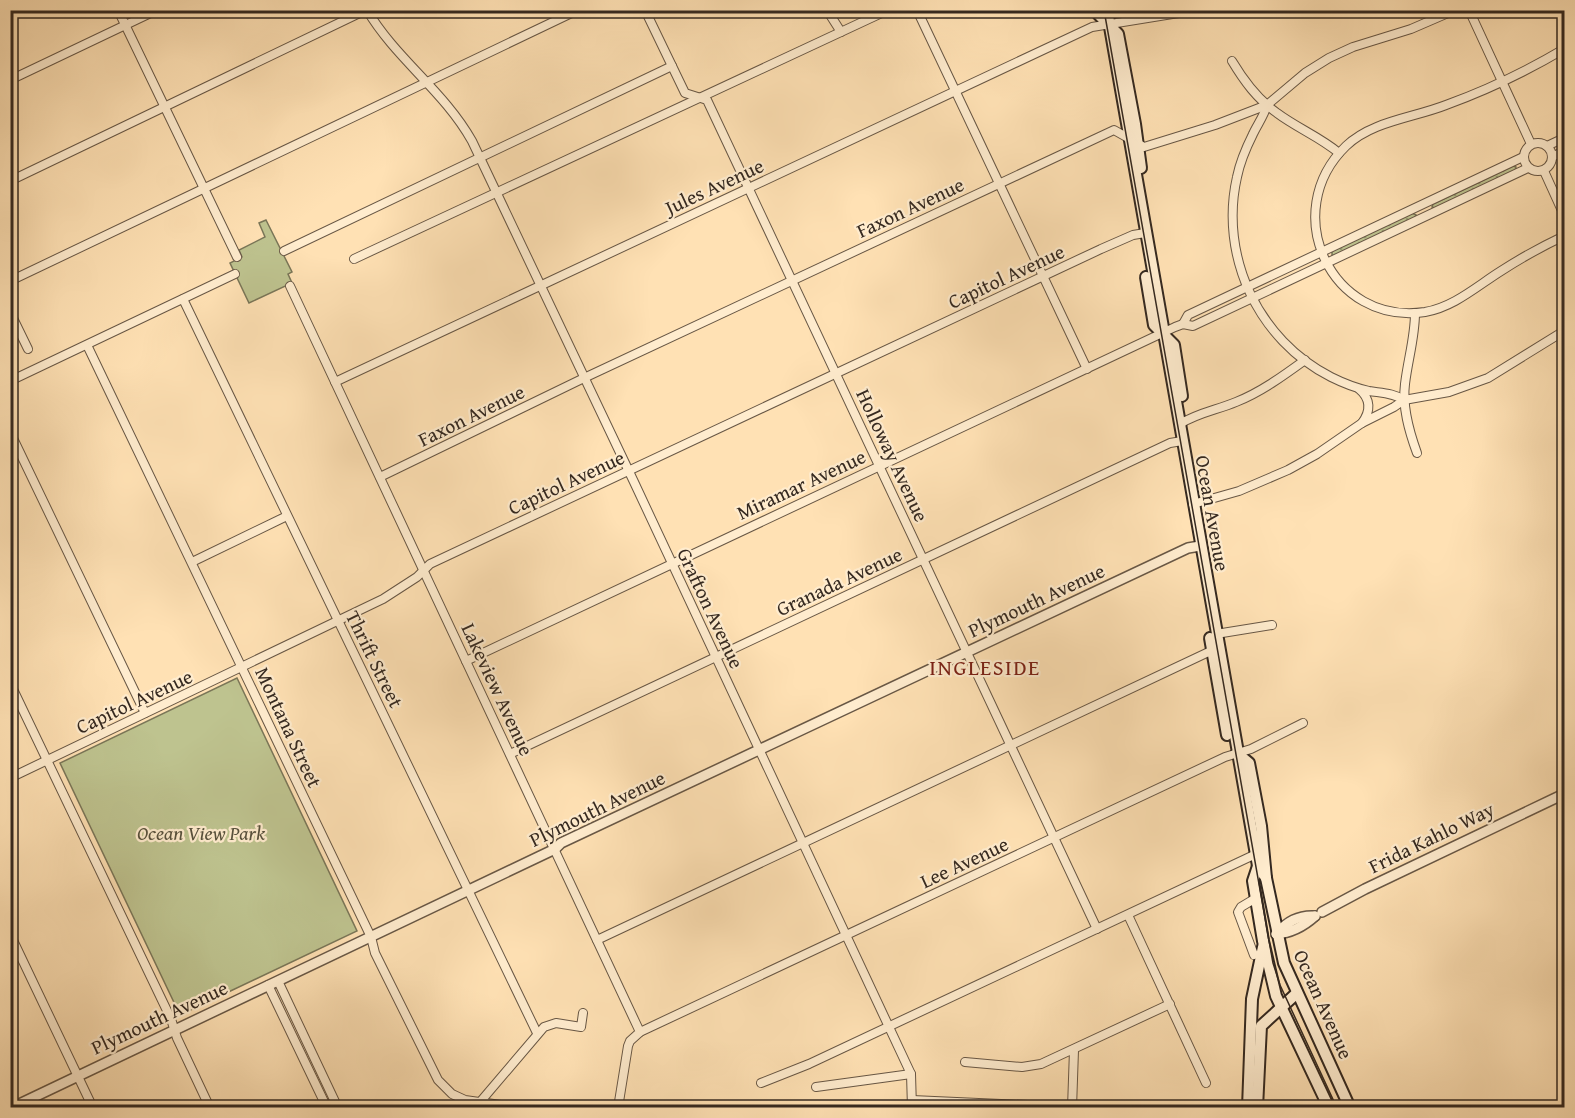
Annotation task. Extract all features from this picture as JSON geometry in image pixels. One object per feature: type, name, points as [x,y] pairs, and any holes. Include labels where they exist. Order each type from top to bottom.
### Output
[{"type":"main road","name":"Ocean Avenue","points":[[1098,10],[1098,14],[1108,24]]},
{"type":"main road","name":"Ocean Avenue","points":[[1107,10],[1133,141],[1137,188],[1145,233],[1141,245],[1154,325],[1174,345],[1185,414],[1180,424],[1182,441],[1216,634],[1215,649]]},
{"type":"main road","name":"Ocean Avenue","points":[[1211,608],[1209,628],[1238,753],[1258,866],[1266,879]]},
{"type":"main road","name":"Ocean Avenue","points":[[1238,753],[1249,763],[1262,826],[1273,984],[1281,1009],[1329,1107]]},
{"type":"main road","name":"Ocean Avenue","points":[[1258,866],[1253,881],[1256,898],[1270,937],[1350,1107]]},
{"type":"main road","points":[[1248,1107],[1252,999],[1270,937]]},
{"type":"main road","points":[[1257,1107],[1261,1026],[1296,993]]},
{"type":"street","points":[[118,10],[237,257]]},
{"type":"street","points":[[10,80],[157,10]]},
{"type":"street","points":[[10,181],[367,10]]},
{"type":"street","name":"Grafton Avenue","points":[[367,10],[388,42],[451,109],[463,125],[480,157],[911,1074]]},
{"type":"street","points":[[10,281],[578,10]]},
{"type":"street","name":"Holloway Avenue","points":[[645,10],[685,93],[707,100],[1097,929]]},
{"type":"street","points":[[827,10],[842,32]]},
{"type":"street","points":[[354,259],[888,10]]},
{"type":"street","points":[[917,10],[1087,369]]},
{"type":"street","name":"Jules Avenue","points":[[335,382],[1092,27],[1197,10]]},
{"type":"street","name":"Faxon Avenue","points":[[380,477],[584,378],[1114,130],[1144,147],[1215,124],[1267,105],[1305,73],[1329,58],[1455,10]]},
{"type":"street","points":[[1469,10],[1531,144]]},
{"type":"street","points":[[1564,49],[1502,82],[1444,106],[1368,131],[1348,144],[1324,175],[1316,202],[1315,228],[1324,258],[1343,285],[1364,301],[1389,310],[1414,313],[1449,304],[1515,262],[1564,236]]},
{"type":"street","points":[[1232,61],[1246,83],[1267,105],[1278,114],[1319,137],[1340,153]]},
{"type":"street","points":[[284,251],[672,66]]},
{"type":"street","points":[[1267,105],[1246,149],[1234,191],[1233,234],[1238,261],[1252,298],[1270,327],[1305,360],[1331,377],[1358,388],[1392,394],[1404,400]]},
{"type":"street","points":[[1547,146],[1564,138]]},
{"type":"street","points":[[1539,143],[1547,146],[1552,156],[1551,163],[1544,171],[1534,171],[1528,168],[1524,157],[1531,144],[1539,143]]},
{"type":"street","points":[[1552,156],[1564,151]]},
{"type":"street","name":"Miramar Avenue","points":[[466,661],[1163,333],[1183,324],[1193,326],[1252,298],[1324,258],[1524,157]]},
{"type":"street","name":"Miramar Avenue","points":[[1183,324],[1188,315],[1247,287],[1324,258],[1528,168]]},
{"type":"street","points":[[1544,171],[1564,215]]},
{"type":"street","name":"Capitol Avenue","points":[[10,778],[383,599],[417,577],[430,564],[1133,235],[1145,233]]},
{"type":"street","points":[[10,381],[235,274]]},
{"type":"street","name":"Lakeview Avenue","points":[[290,286],[640,1032]]},
{"type":"street","name":"Thrift Street","points":[[183,299],[537,1033]]},
{"type":"street","points":[[10,312],[28,349]]},
{"type":"street","points":[[1414,313],[1414,338],[1404,400],[1409,429],[1417,453]]},
{"type":"street","points":[[1193,504],[1239,491],[1288,470],[1317,454],[1362,423],[1395,407],[1404,400],[1449,392],[1488,378],[1564,332]]},
{"type":"street","name":"Montana Street","points":[[87,345],[371,937],[375,953],[438,1080],[452,1094],[465,1100],[478,1104],[523,1107]]},
{"type":"street","points":[[1180,424],[1191,416],[1250,396],[1305,360]]},
{"type":"street","points":[[1358,388],[1367,397],[1368,403],[1367,416],[1362,423]]},
{"type":"street","points":[[10,432],[145,713]]},
{"type":"street","name":"Granada Avenue","points":[[510,754],[1167,444],[1182,441]]},
{"type":"street","points":[[192,562],[287,516]]},
{"type":"street","name":"Plymouth Avenue","points":[[11,1107],[555,849],[561,843],[1188,548],[1200,546]]},
{"type":"street","points":[[1216,634],[1272,625]]},
{"type":"street","points":[[597,940],[1215,649]]},
{"type":"street","points":[[10,683],[171,1019],[210,1107]]},
{"type":"street","name":"Lee Avenue","points":[[640,1032],[1303,723]]},
{"type":"street","name":"Frida Kahlo Way","points":[[1270,937],[1285,924],[1303,915],[1318,914],[1365,889],[1564,794]]},
{"type":"street","points":[[761,1083],[809,1064],[889,1027],[1256,854]]},
{"type":"street","points":[[1254,955],[1238,912],[1241,907],[1256,898]]},
{"type":"street","points":[[1128,915],[1206,1083]]},
{"type":"street","points":[[10,934],[93,1107]]},
{"type":"street","points":[[1248,940],[1270,937]]},
{"type":"street","points":[[278,981],[338,1107]]},
{"type":"street","points":[[268,985],[327,1107]]},
{"type":"street","points":[[965,1062],[1031,1066],[1049,1061],[1170,1004]]},
{"type":"street","points":[[478,1104],[537,1033],[550,1024],[581,1027],[583,1013]]},
{"type":"street","points":[[618,1107],[628,1046],[640,1032]]},
{"type":"street","points":[[816,1087],[911,1074],[912,1104],[1072,1107],[1074,1050]]},
{"type":"green space","points":[[1513,166],[1516,167],[1515,171],[1435,208],[1432,207],[1433,204]]},
{"type":"green space","points":[[1412,213],[1416,215],[1415,218],[1332,255],[1332,251]]},
{"type":"green space","points":[[266,220],[292,272],[288,274],[292,283],[249,303],[230,263],[242,257],[239,250],[265,237],[259,223]]},
{"type":"green space","name":"Ocean View Park","points":[[237,678],[357,931],[180,1015],[60,763]]},
{"type":"tram line","points":[[1104,10],[1273,963],[1280,985],[1337,1108]]},
{"type":"district","name":"INGLESIDE","points":[[985,667]]}]
